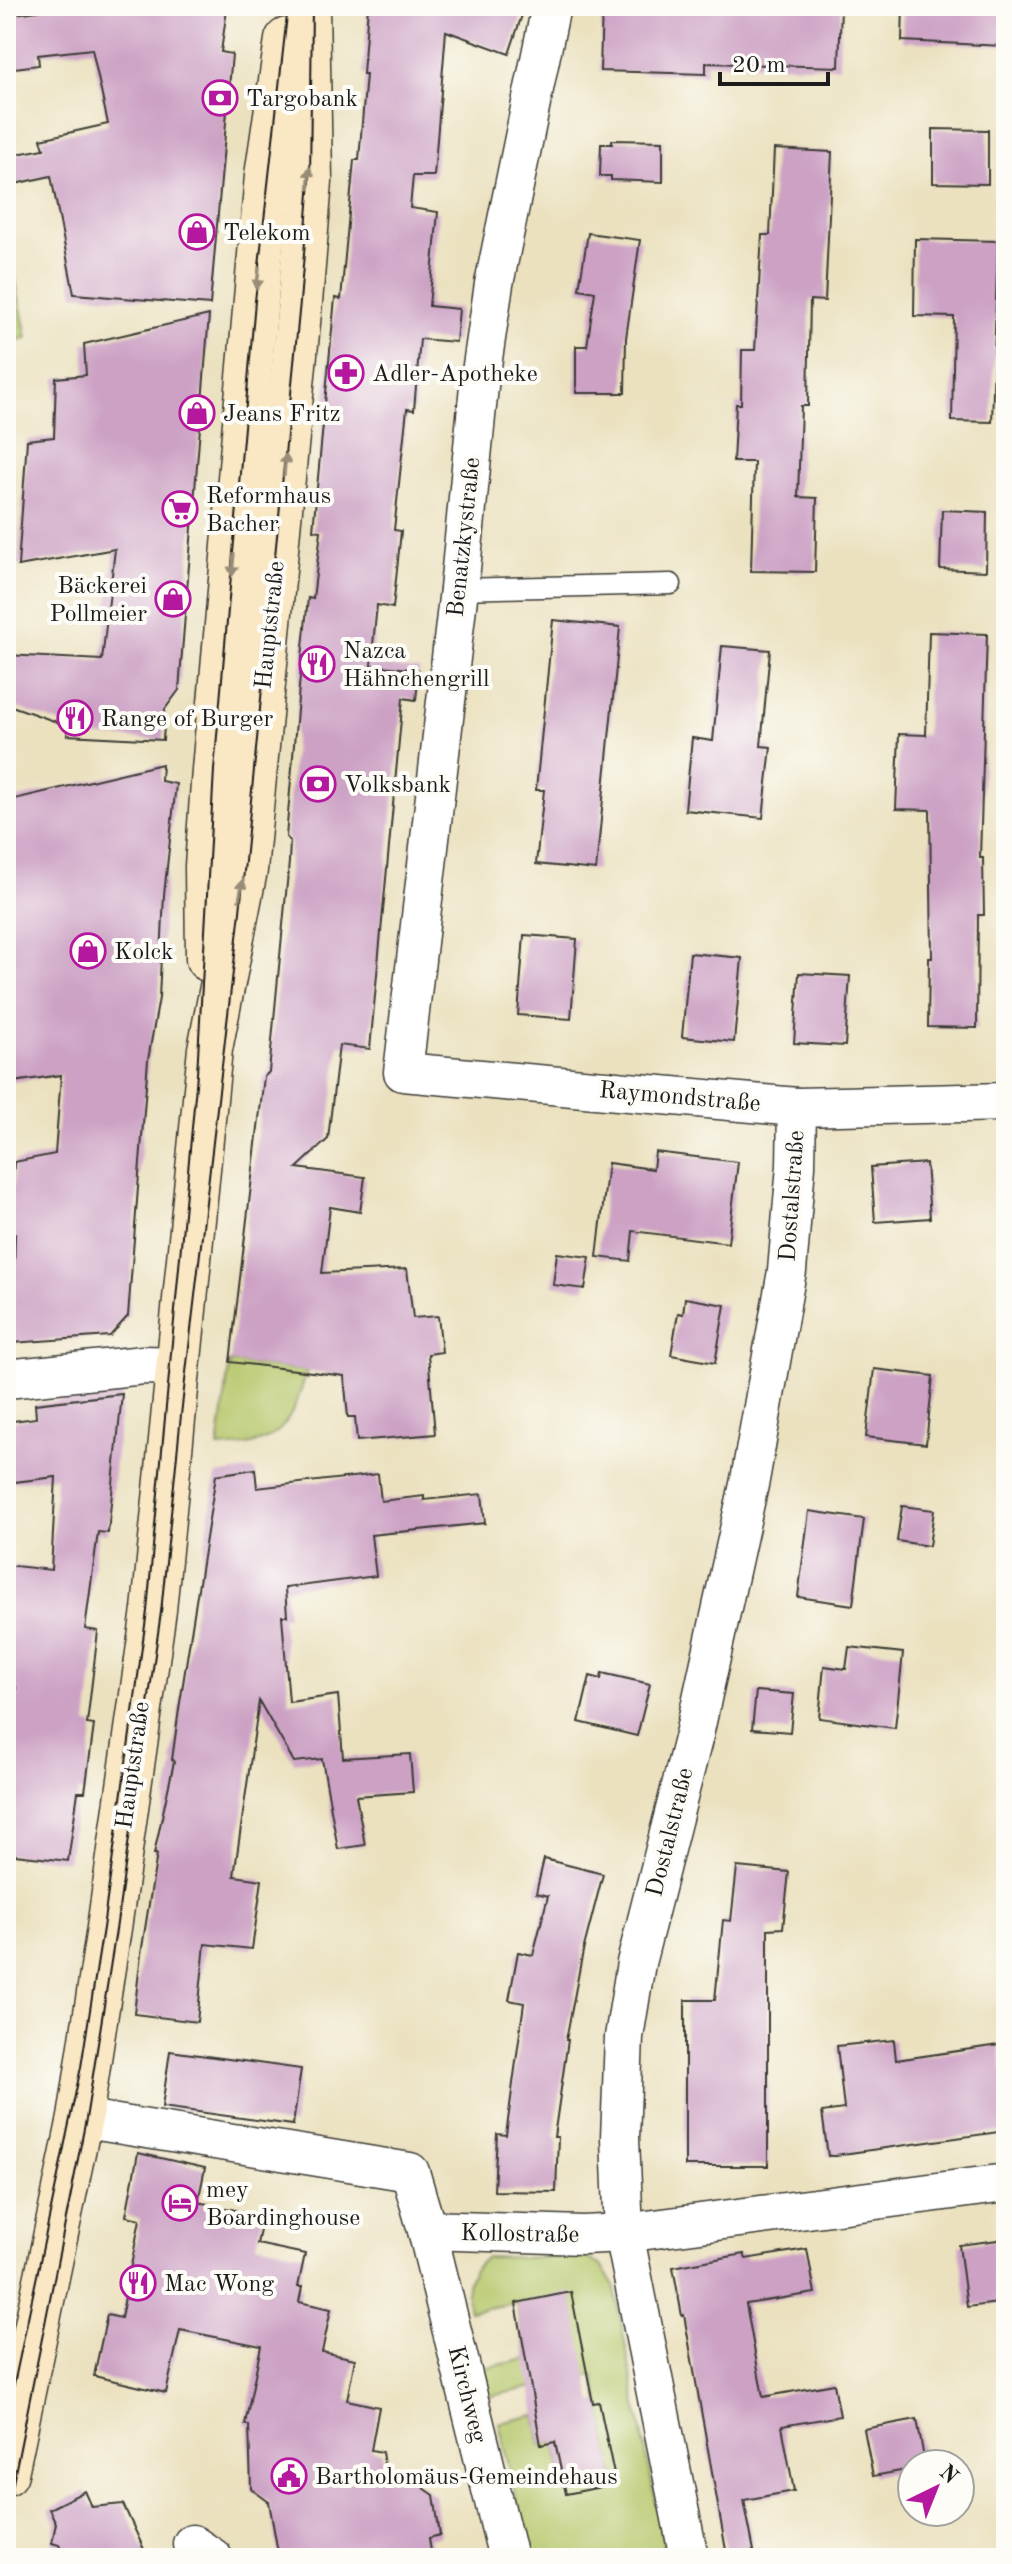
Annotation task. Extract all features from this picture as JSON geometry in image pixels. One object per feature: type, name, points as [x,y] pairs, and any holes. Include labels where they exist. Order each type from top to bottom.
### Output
[{"type":"street","name":"Hauptstraße","points":[[210,1049],[207,866],[214,770],[267,176],[293,6]]},
{"type":"street","name":"Hauptstraße","points":[[6,2473],[80,2118],[109,1928],[154,1610],[210,1049],[245,870],[310,181],[307,6]]},
{"type":"street","name":"Benatzkystraße","points":[[403,1072],[459,589],[479,386],[494,284],[551,6]]},
{"type":"street","name":"Raymondstraße","points":[[403,1072],[797,1107],[1006,1102]]},
{"type":"street","name":"Dostalstraße","points":[[689,2558],[624,2233],[620,2138],[624,2037],[636,1963],[694,1735],[753,1465],[787,1271],[796,1166],[797,1107]]},
{"type":"street","points":[[6,1379],[144,1365],[179,1366]]},
{"type":"street","name":"Kollostraße","points":[[80,2118],[410,2172],[427,2230],[583,2235],[624,2233],[1006,2183]]},
{"type":"street","name":"Kirchweg","points":[[427,2230],[508,2558]]},
{"type":"lane","points":[[459,589],[671,584]]},
{"type":"green space","points":[[6,232],[27,338],[6,342]]},
{"type":"green space","points":[[230,1362],[307,1371],[294,1407],[279,1430],[255,1443],[218,1448]]},
{"type":"green space","points":[[486,2257],[587,2258],[601,2266],[614,2285],[664,2548],[612,2558],[530,2558],[499,2423],[535,2415],[541,2445],[555,2442],[566,2494],[616,2484],[594,2375],[485,2397],[479,2369],[527,2359],[516,2303],[469,2311],[468,2281]]},
{"type":"building","points":[[38,6],[206,6],[227,9],[221,52],[232,54],[210,305],[74,294],[51,176],[6,186],[6,156],[44,149],[41,139],[108,124],[92,49],[38,55],[39,65],[6,69],[6,15],[39,11]]},
{"type":"building","points":[[368,6],[525,6],[509,54],[446,31],[434,176],[413,176],[410,208],[438,212],[429,306],[459,309],[456,342],[420,339],[414,410],[407,409],[394,530],[401,531],[393,608],[377,605],[371,665],[419,670],[416,700],[403,698],[370,1049],[339,1045],[328,1139],[297,1168],[365,1177],[360,1212],[330,1207],[322,1273],[407,1269],[413,1318],[438,1316],[442,1352],[428,1354],[435,1434],[357,1441],[355,1417],[348,1417],[344,1376],[230,1362],[264,1077],[269,1072],[289,862],[290,841],[286,837],[299,687],[308,598],[313,599],[321,531],[313,530],[335,298],[341,299],[354,160],[359,160]]},
{"type":"building","points":[[602,6],[841,6],[839,67],[706,63],[706,74],[600,71]]},
{"type":"building","points":[[903,6],[1004,6],[1003,46],[902,41]]},
{"type":"building","points":[[933,129],[988,130],[988,184],[933,183]]},
{"type":"building","points":[[612,140],[663,141],[663,182],[611,180],[611,176],[600,176],[601,144],[612,144]]},
{"type":"building","points":[[774,149],[832,152],[825,301],[810,300],[808,406],[801,406],[798,497],[817,498],[815,572],[751,571],[754,462],[733,462],[736,404],[741,404],[742,350],[755,350],[762,235],[770,235]]},
{"type":"building","points":[[588,233],[640,240],[626,338],[625,393],[576,393],[576,346],[587,346],[595,292],[579,289]]},
{"type":"building","points":[[915,239],[998,241],[992,422],[952,421],[954,317],[914,316]]},
{"type":"building","points":[[209,315],[179,690],[165,709],[163,740],[67,735],[68,726],[6,704],[6,655],[102,660],[115,549],[18,566],[27,440],[54,437],[56,378],[86,375],[84,344]]},
{"type":"building","points":[[942,510],[987,512],[986,571],[940,569]]},
{"type":"building","points":[[553,620],[620,627],[596,870],[536,864],[544,790],[536,790]]},
{"type":"building","points":[[929,632],[987,634],[980,858],[983,858],[984,915],[978,915],[977,1028],[928,1027],[929,958],[932,958],[930,810],[896,809],[899,734],[926,735]]},
{"type":"building","points":[[722,646],[770,650],[761,746],[771,747],[763,818],[685,810],[692,738],[713,741]]},
{"type":"building","points":[[162,764],[161,781],[176,784],[164,895],[159,998],[148,1060],[128,1316],[110,1336],[12,1343],[15,1234],[10,1233],[14,1162],[55,1154],[61,1075],[6,1083],[6,801]]},
{"type":"building","points":[[524,935],[577,939],[571,1019],[518,1015]]},
{"type":"building","points":[[690,953],[742,958],[734,1042],[682,1037]]},
{"type":"building","points":[[799,973],[850,976],[845,1046],[794,1043]]},
{"type":"building","points":[[655,1152],[738,1162],[728,1243],[633,1231],[630,1261],[597,1257],[608,1163],[653,1169]]},
{"type":"building","points":[[926,1163],[930,1218],[875,1222],[871,1167]]},
{"type":"building","points":[[557,1253],[590,1257],[585,1289],[553,1285]]},
{"type":"building","points":[[685,1298],[725,1305],[715,1363],[671,1355],[678,1313],[683,1314]]},
{"type":"building","points":[[874,1369],[933,1376],[926,1444],[866,1437]]},
{"type":"building","points":[[122,1394],[108,1533],[98,1532],[85,1629],[98,1631],[87,1724],[94,1725],[85,1792],[78,1792],[68,1861],[6,1854],[6,1758],[16,1688],[6,1687],[6,1565],[51,1570],[56,1477],[6,1483],[6,1422],[36,1418],[35,1404]]},
{"type":"building","points":[[255,1469],[257,1488],[378,1474],[381,1501],[482,1494],[485,1523],[371,1535],[376,1576],[285,1588],[287,1616],[282,1616],[289,1702],[338,1695],[343,1758],[410,1754],[413,1792],[356,1796],[365,1845],[338,1849],[322,1759],[294,1762],[259,1701],[234,1876],[262,1880],[252,1949],[205,1944],[197,2022],[134,2014],[157,1854],[154,1854],[174,1762],[179,1709],[216,1475]]},
{"type":"building","points":[[902,1506],[934,1510],[929,1546],[897,1541]]},
{"type":"building","points":[[809,1511],[864,1519],[853,1605],[798,1597]]},
{"type":"building","points":[[849,1647],[903,1653],[895,1728],[819,1718],[824,1666],[846,1669]]},
{"type":"building","points":[[602,1673],[650,1684],[637,1736],[579,1722],[590,1676],[601,1679]]},
{"type":"building","points":[[756,1691],[794,1694],[790,1732],[752,1729]]},
{"type":"building","points":[[544,1859],[603,1874],[583,1951],[566,2040],[554,2137],[558,2137],[556,2192],[494,2191],[497,2134],[506,2135],[524,2003],[509,2000],[518,1952],[533,1955],[548,1896],[536,1893]]},
{"type":"building","points":[[737,1867],[789,1872],[783,1928],[768,1929],[768,2166],[685,2166],[685,2000],[715,2000],[723,1920],[731,1921]]},
{"type":"building","points":[[894,2040],[896,2060],[999,2045],[1006,2093],[1006,2131],[828,2156],[822,2112],[844,2109],[837,2046]]},
{"type":"building","points":[[170,2051],[301,2069],[293,2125],[162,2107]]},
{"type":"building","points":[[138,2153],[205,2168],[198,2202],[263,2216],[257,2244],[305,2254],[298,2287],[302,2287],[299,2302],[331,2309],[322,2352],[355,2359],[347,2400],[379,2407],[371,2450],[382,2452],[386,2478],[405,2475],[434,2495],[440,2535],[429,2538],[432,2558],[279,2558],[269,2502],[251,2489],[249,2425],[245,2424],[261,2346],[180,2330],[166,2393],[94,2376],[107,2315],[121,2318],[140,2219],[126,2216]]},
{"type":"building","points":[[1006,2239],[1006,2302],[967,2307],[959,2245]]},
{"type":"building","points":[[807,2249],[815,2293],[746,2304],[763,2397],[834,2384],[840,2416],[782,2426],[794,2491],[744,2500],[754,2551],[727,2556],[673,2267],[744,2254],[746,2259]]},
{"type":"building","points":[[571,2292],[593,2403],[599,2402],[616,2484],[566,2494],[555,2442],[541,2445],[516,2303]]},
{"type":"building","points":[[917,2419],[922,2448],[896,2448],[896,2472],[873,2476],[864,2429]]},
{"type":"building","points":[[85,2491],[92,2507],[123,2504],[148,2558],[66,2558],[59,2545],[52,2543],[56,2523],[49,2509]]},
{"type":"tram line","points":[[6,2422],[81,2067],[147,1611],[197,1074],[214,770],[255,301],[288,6]]},
{"type":"tram line","points":[[6,2518],[86,2119],[161,1612],[240,912],[300,302],[310,181],[312,6]]},
{"type":"place","name":"Targobank","points":[[220,98]]},
{"type":"place","name":"Telekom","points":[[197,232]]},
{"type":"place","name":"Adler-Apotheke","points":[[346,373]]},
{"type":"place","name":"Jeans Fritz","points":[[197,413]]},
{"type":"place","name":"Reformhaus Bacher","points":[[180,509]]},
{"type":"place","name":"Bäckerei Pollmeier","points":[[173,599]]},
{"type":"place","name":"Nazca Hähnchengrill","points":[[317,664]]},
{"type":"place","name":"Range of Burger","points":[[75,718]]},
{"type":"place","name":"Volksbank","points":[[318,784]]},
{"type":"place","name":"Kolck","points":[[88,951]]},
{"type":"place","name":"mey Boardinghouse","points":[[180,2203]]},
{"type":"place","name":"Mac Wong","points":[[138,2283]]},
{"type":"place","name":"Bartholomäus-Gemeindehaus","points":[[289,2476]]}]
